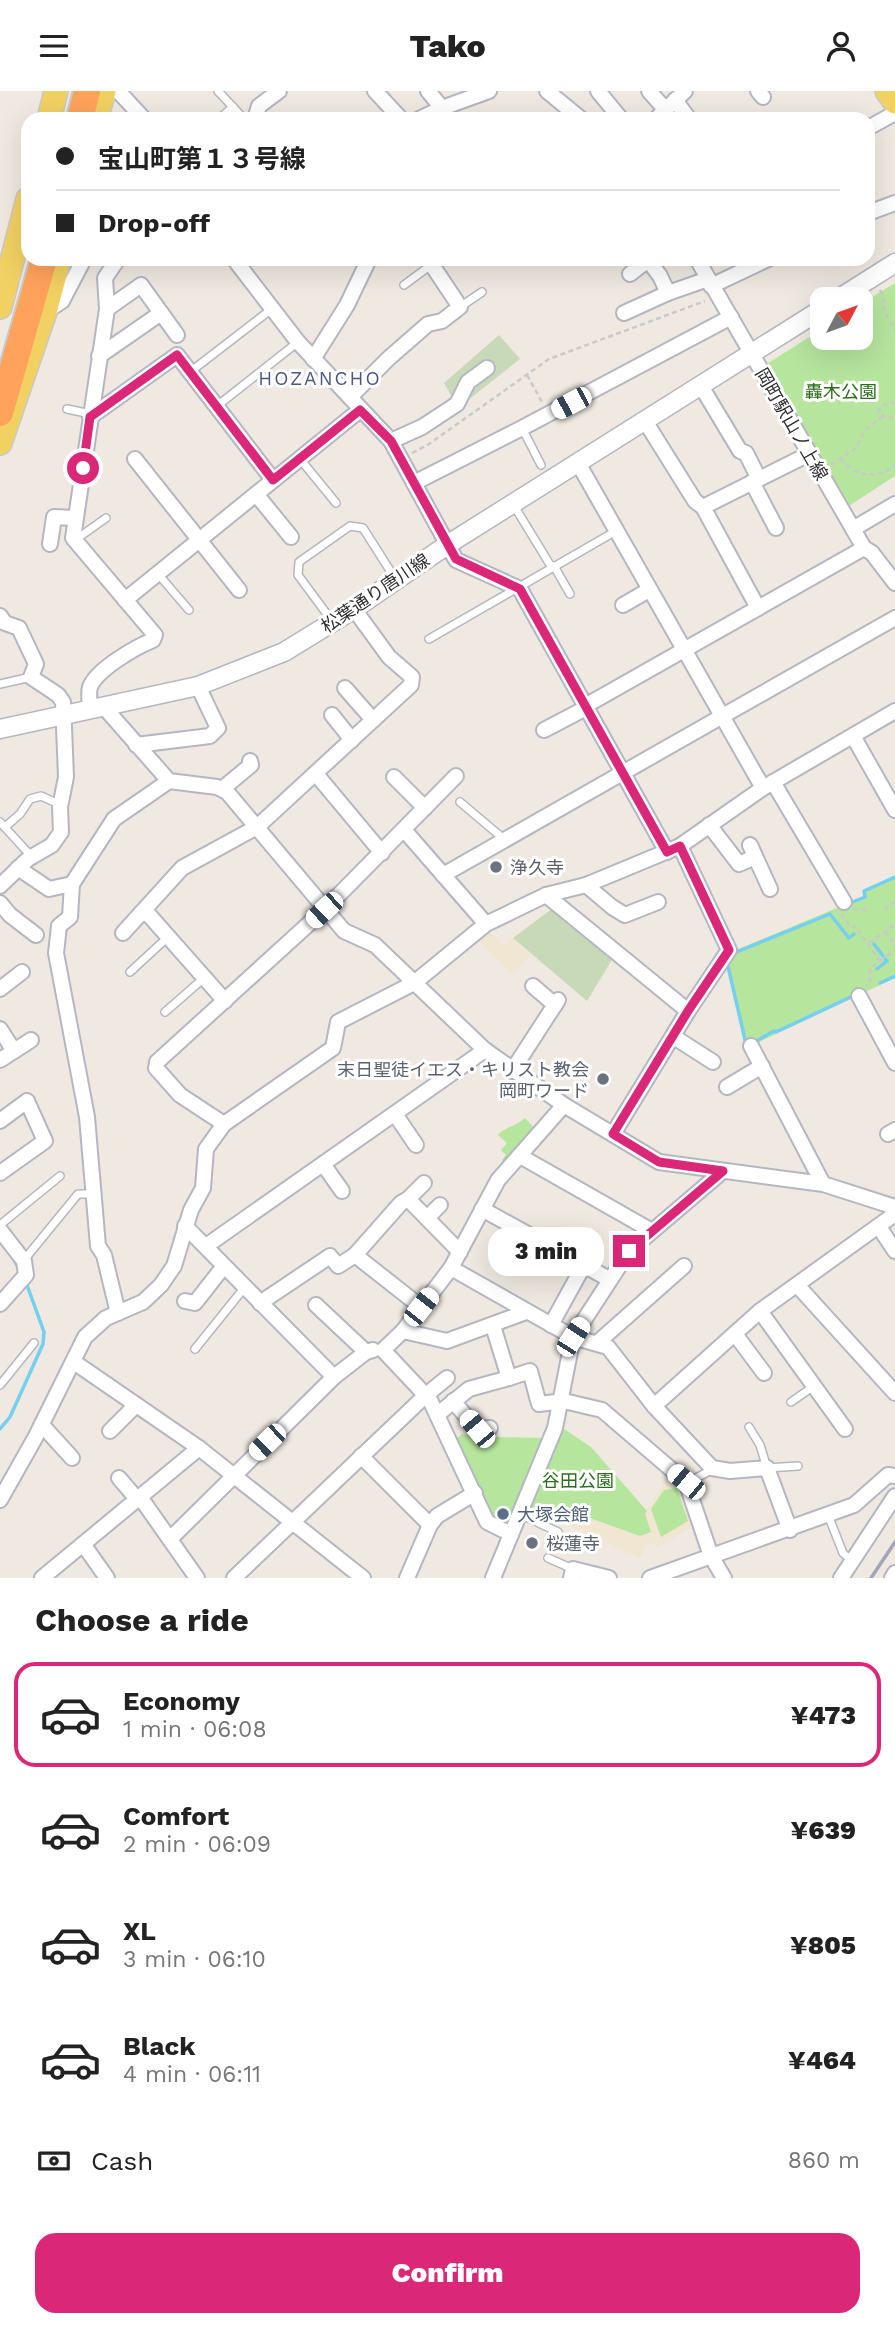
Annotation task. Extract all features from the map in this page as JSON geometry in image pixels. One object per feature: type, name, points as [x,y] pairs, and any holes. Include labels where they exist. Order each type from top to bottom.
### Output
[{"type":"highway","points":[[72,112],[87,100]]},
{"type":"highway","points":[[0,356],[25,266]]},
{"type":"highway","points":[[0,413],[42,266]]},
{"type":"main road","points":[[51,112],[56,91]]},
{"type":"main road","points":[[887,91],[895,102]]},
{"type":"main road","points":[[0,307],[21,226]]},
{"type":"main road","points":[[0,443],[45,312],[57,266]]},
{"type":"street","points":[[118,91],[138,112]]},
{"type":"street","points":[[257,112],[259,106],[279,91]]},
{"type":"street","points":[[375,91],[394,112]]},
{"type":"street","points":[[428,91],[442,108]]},
{"type":"street","points":[[434,112],[489,91]]},
{"type":"street","points":[[547,91],[572,112]]},
{"type":"street","points":[[598,91],[615,112]]},
{"type":"street","points":[[649,91],[670,105]]},
{"type":"street","points":[[875,124],[895,113]]},
{"type":"street","points":[[875,210],[895,203]]},
{"type":"street","points":[[857,287],[895,263]]},
{"type":"street","points":[[45,312],[62,301],[80,266]]},
{"type":"street","points":[[113,266],[105,278],[107,309],[73,538],[155,635],[153,640],[127,652],[97,678],[90,687],[97,708],[169,781],[222,789],[232,797],[324,910],[344,930],[375,945],[485,1051],[564,1105],[659,1162],[823,1184],[895,1207]]},
{"type":"street","points":[[240,266],[298,342],[391,441],[456,559],[518,588],[623,772],[674,849],[729,950],[688,1011],[613,1134]]},
{"type":"street","points":[[313,359],[347,305],[363,266]]},
{"type":"street","points":[[350,397],[428,324],[442,321],[460,307],[432,266]]},
{"type":"street","points":[[630,274],[640,266]]},
{"type":"street","points":[[653,266],[668,293]]},
{"type":"street","name":"岡町駅山ノ上線","points":[[700,266],[864,548],[893,575]]},
{"type":"street","points":[[624,313],[668,293],[712,287],[750,266]]},
{"type":"street","points":[[107,309],[141,285],[177,335]]},
{"type":"street","points":[[99,356],[162,313]]},
{"type":"street","points":[[414,483],[731,317]]},
{"type":"street","name":"松葉通り唐川線","points":[[0,729],[198,686],[284,652],[354,609],[447,545],[810,317]]},
{"type":"street","points":[[90,415],[177,355],[273,480]]},
{"type":"street","points":[[391,441],[422,427],[457,404],[468,382],[487,368]]},
{"type":"street","points":[[701,386],[740,450],[746,453],[776,528]]},
{"type":"street","points":[[125,600],[360,410]]},
{"type":"street","points":[[645,421],[695,501],[703,507],[758,608]]},
{"type":"street","points":[[703,507],[809,454]]},
{"type":"street","points":[[135,459],[239,590]]},
{"type":"street","points":[[578,463],[723,715],[846,906]]},
{"type":"street","points":[[256,494],[291,537]]},
{"type":"street","points":[[853,529],[895,504]]},
{"type":"street","points":[[50,544],[52,511],[75,518]]},
{"type":"street","points":[[544,730],[864,548]]},
{"type":"street","points":[[623,605],[649,590]]},
{"type":"street","points":[[123,933],[182,868],[257,827],[411,685],[412,677],[389,657],[354,609]]},
{"type":"street","points":[[0,616],[5,623],[19,628],[36,664],[31,677],[58,695],[63,702],[66,777],[61,804],[61,832],[52,845],[18,868],[0,886]]},
{"type":"street","points":[[443,875],[895,618]]},
{"type":"street","points":[[136,745],[210,736],[218,728],[198,686]]},
{"type":"street","points":[[345,688],[373,720]]},
{"type":"street","points":[[0,1500],[42,1425],[85,1337],[106,1318],[143,1302],[161,1285],[174,1266],[185,1226],[203,1188],[206,1149],[224,1124],[333,1048],[338,1022],[414,983],[486,924],[546,895],[586,885],[674,849],[768,785],[895,712]]},
{"type":"street","points":[[332,715],[352,740]]},
{"type":"street","points":[[853,736],[895,810]]},
{"type":"street","points":[[222,789],[251,765],[250,761]]},
{"type":"street","points":[[316,774],[382,853]]},
{"type":"street","points":[[224,1124],[180,1095],[156,1067],[157,1062],[324,910],[405,831],[456,776]]},
{"type":"street","points":[[394,778],[425,808]]},
{"type":"street","points":[[118,1313],[104,1255],[98,1246],[87,1117],[56,953],[59,926],[70,917],[72,884],[118,815],[169,781]]},
{"type":"street","points":[[709,825],[739,864],[753,851],[770,889]]},
{"type":"street","points":[[405,831],[486,924]]},
{"type":"street","points":[[18,868],[49,888],[72,884]]},
{"type":"street","points":[[586,885],[625,915],[658,902]]},
{"type":"street","points":[[546,895],[688,1011]]},
{"type":"street","points":[[0,903],[10,915],[36,935]]},
{"type":"street","points":[[141,913],[149,915],[225,1001]]},
{"type":"street","points":[[0,989],[22,972]]},
{"type":"street","points":[[512,1071],[556,1003],[533,986]]},
{"type":"street","points":[[859,996],[895,1063]]},
{"type":"street","points":[[0,1029],[14,1051]]},
{"type":"street","points":[[674,1037],[713,1062]]},
{"type":"street","points":[[0,1060],[31,1040]]},
{"type":"street","points":[[751,1046],[823,1184]]},
{"type":"street","points":[[205,1247],[485,1051]]},
{"type":"street","points":[[727,1087],[762,1066]]},
{"type":"street","points":[[0,1121],[27,1101],[45,1141],[0,1173]]},
{"type":"street","points":[[170,1539],[334,1377],[366,1352],[383,1350],[403,1331],[451,1268],[498,1180],[564,1105]]},
{"type":"street","points":[[395,1114],[416,1145]]},
{"type":"street","points":[[520,1156],[652,1231]]},
{"type":"street","points":[[323,1164],[342,1191]]},
{"type":"street","points":[[493,1578],[555,1428],[573,1337],[629,1251],[723,1171]]},
{"type":"street","points":[[260,1303],[330,1256],[338,1266],[355,1255],[401,1203],[424,1183]]},
{"type":"street","points":[[408,1199],[460,1252]]},
{"type":"street","points":[[427,1218],[440,1205]]},
{"type":"street","points":[[482,1209],[609,1279]]},
{"type":"street","points":[[654,1406],[760,1311],[895,1214]]},
{"type":"street","points":[[185,1226],[334,1377]]},
{"type":"street","points":[[879,1227],[895,1251]]},
{"type":"street","points":[[0,1304],[26,1275],[24,1261],[1,1232]]},
{"type":"street","points":[[355,1255],[421,1307]]},
{"type":"street","points":[[551,1325],[584,1265]]},
{"type":"street","points":[[185,1301],[195,1303],[225,1266]]},
{"type":"street","points":[[597,1343],[684,1266]]},
{"type":"street","points":[[451,1268],[573,1337],[597,1343],[613,1351],[654,1406],[714,1468],[730,1471],[767,1468],[790,1530]]},
{"type":"street","points":[[797,1285],[895,1393]]},
{"type":"street","points":[[316,1305],[366,1352]]},
{"type":"street","points":[[760,1311],[845,1429]]},
{"type":"street","points":[[403,1331],[447,1341],[526,1312]]},
{"type":"street","points":[[493,1326],[509,1378]]},
{"type":"street","points":[[735,1334],[764,1373]]},
{"type":"street","points":[[383,1350],[426,1395],[438,1414],[487,1522],[511,1534]]},
{"type":"street","points":[[74,1362],[199,1448],[363,1578]]},
{"type":"street","points":[[438,1414],[469,1389],[530,1371],[539,1404],[564,1401],[602,1410],[686,1483],[711,1556],[724,1578]]},
{"type":"street","points":[[234,1578],[447,1378]]},
{"type":"street","points":[[453,1401],[477,1429],[490,1428]]},
{"type":"street","points":[[110,1431],[136,1405]]},
{"type":"street","points":[[42,1425],[72,1458]]},
{"type":"street","points":[[42,1578],[199,1448]]},
{"type":"street","points":[[361,1456],[430,1525]]},
{"type":"street","points":[[650,1578],[854,1505],[888,1475],[895,1476]]},
{"type":"street","points":[[119,1478],[170,1539],[197,1578]]},
{"type":"street","points":[[407,1578],[430,1525],[437,1516],[475,1493]]},
{"type":"street","points":[[841,1578],[895,1496]]},
{"type":"street","points":[[83,1544],[107,1578]]},
{"type":"street","points":[[891,1578],[895,1573]]},
{"type":"street","points":[[572,1574],[609,1578]]},
{"type":"lane","points":[[218,91],[238,112]]},
{"type":"lane","points":[[227,112],[233,107]]},
{"type":"lane","points":[[404,285],[425,266]]},
{"type":"lane","points":[[460,307],[482,292]]},
{"type":"lane","points":[[190,372],[273,308]]},
{"type":"lane","points":[[216,407],[298,342]]},
{"type":"lane","points":[[66,409],[90,415]]},
{"type":"lane","points":[[522,428],[541,465]]},
{"type":"lane","points":[[300,459],[336,503]]},
{"type":"lane","points":[[513,504],[570,594]]},
{"type":"lane","points":[[75,540],[106,518]]},
{"type":"lane","points":[[332,622],[298,575],[299,562],[350,526],[363,528],[396,580]]},
{"type":"lane","points":[[429,639],[616,530]]},
{"type":"lane","points":[[158,574],[189,610]]},
{"type":"lane","points":[[0,684],[31,677]]},
{"type":"lane","points":[[32,857],[2,825],[20,814],[30,799],[41,796],[61,804]]},
{"type":"lane","points":[[460,802],[505,840]]},
{"type":"lane","points":[[130,972],[169,937]]},
{"type":"lane","points":[[165,1011],[204,977]]},
{"type":"lane","points":[[1,1232],[61,1176]]},
{"type":"lane","points":[[24,1261],[78,1195],[94,1194]]},
{"type":"lane","points":[[195,1349],[245,1287]]},
{"type":"lane","points":[[0,1385],[34,1343]]},
{"type":"lane","points":[[791,1402],[814,1386]]},
{"type":"lane","points":[[749,1427],[760,1445],[767,1468],[798,1466]]},
{"type":"lane","points":[[686,1483],[711,1472],[714,1468]]},
{"type":"lane","points":[[520,1514],[558,1532]]},
{"type":"lane","points":[[828,1515],[842,1553],[852,1561]]},
{"type":"lane","points":[[548,1558],[572,1574]]},
{"type":"path","points":[[401,459],[429,444],[549,359],[712,287]]},
{"type":"path","points":[[880,290],[884,298],[884,310],[895,330]]},
{"type":"path","points":[[527,375],[548,415]]},
{"type":"path","points":[[895,404],[890,402],[880,407],[879,412],[895,423]]},
{"type":"path","points":[[891,418],[895,412]]},
{"type":"path","points":[[820,471],[857,447],[864,431],[883,416]]},
{"type":"path","points":[[841,459],[853,471],[865,475],[877,475],[895,465]]},
{"type":"path","points":[[884,909],[895,902]]},
{"type":"path","points":[[866,911],[846,906],[839,913],[851,927],[855,926],[880,961]]},
{"type":"path","points":[[868,944],[895,925]]},
{"type":"path","points":[[885,932],[895,944]]},
{"type":"path","points":[[859,996],[860,991],[870,982],[870,968],[895,950]]},
{"type":"shaded area","points":[[487,931],[504,946],[512,938],[530,955],[513,975],[477,940]]},
{"type":"shaded area","points":[[668,1477],[679,1487],[693,1526],[658,1547],[647,1542],[640,1558],[564,1523],[568,1512],[573,1512],[640,1536],[650,1532],[645,1513]]},
{"type":"green space","name":"轟木公園","points":[[895,283],[895,476],[847,507],[765,365],[810,337],[810,350],[873,350],[873,297]]},
{"type":"green space","points":[[499,335],[520,359],[458,408],[444,383]]},
{"type":"green space","points":[[895,875],[895,978],[746,1048],[726,960],[736,950],[863,897],[863,892]]},
{"type":"green space","points":[[553,908],[613,958],[587,1001],[513,938]]},
{"type":"green space","points":[[525,1118],[536,1130],[507,1165],[502,1160],[506,1155],[501,1150],[507,1143],[498,1135]]},
{"type":"green space","name":"谷田公園","points":[[561,1427],[591,1447],[647,1511],[645,1514],[651,1532],[640,1536],[573,1512],[560,1514],[553,1527],[526,1515]]},
{"type":"green space","name":"谷田公園","points":[[462,1434],[547,1438],[508,1528],[490,1519],[473,1473],[455,1440]]},
{"type":"green space","points":[[677,1488],[688,1521],[661,1537],[651,1509],[664,1490]]},
{"type":"waterway","points":[[850,903],[865,897],[864,891],[895,877]]},
{"type":"waterway","points":[[734,953],[830,914],[849,938],[854,934]]},
{"type":"waterway","points":[[874,944],[883,956]]},
{"type":"waterway","points":[[877,969],[887,961],[885,959]]},
{"type":"waterway","points":[[727,962],[746,1044]]},
{"type":"waterway","points":[[880,983],[895,976]]},
{"type":"waterway","points":[[753,1043],[853,996]]},
{"type":"waterway","points":[[11,1254],[19,1269]]},
{"type":"waterway","points":[[0,1429],[10,1417],[43,1344],[44,1332],[27,1285]]},
{"type":"railway","points":[[871,1578],[895,1542]]},
{"type":"place","name":"浄久寺","points":[[496,867]]},
{"type":"place","name":"末日聖徒イエス・キリスト教会 岡町ワード","points":[[603,1079]]},
{"type":"place","name":"大塚会館","points":[[503,1514]]},
{"type":"place","name":"桜蓮寺","points":[[532,1543]]},
{"type":"district","name":"HOZANCHO","points":[[320,378]]},
{"type":"route","points":[[83,468],[90,417],[177,355],[273,480],[360,410],[391,441],[456,559],[520,589],[667,852],[680,846],[729,950],[688,1011],[613,1134],[659,1162],[723,1171],[629,1251]]}]
